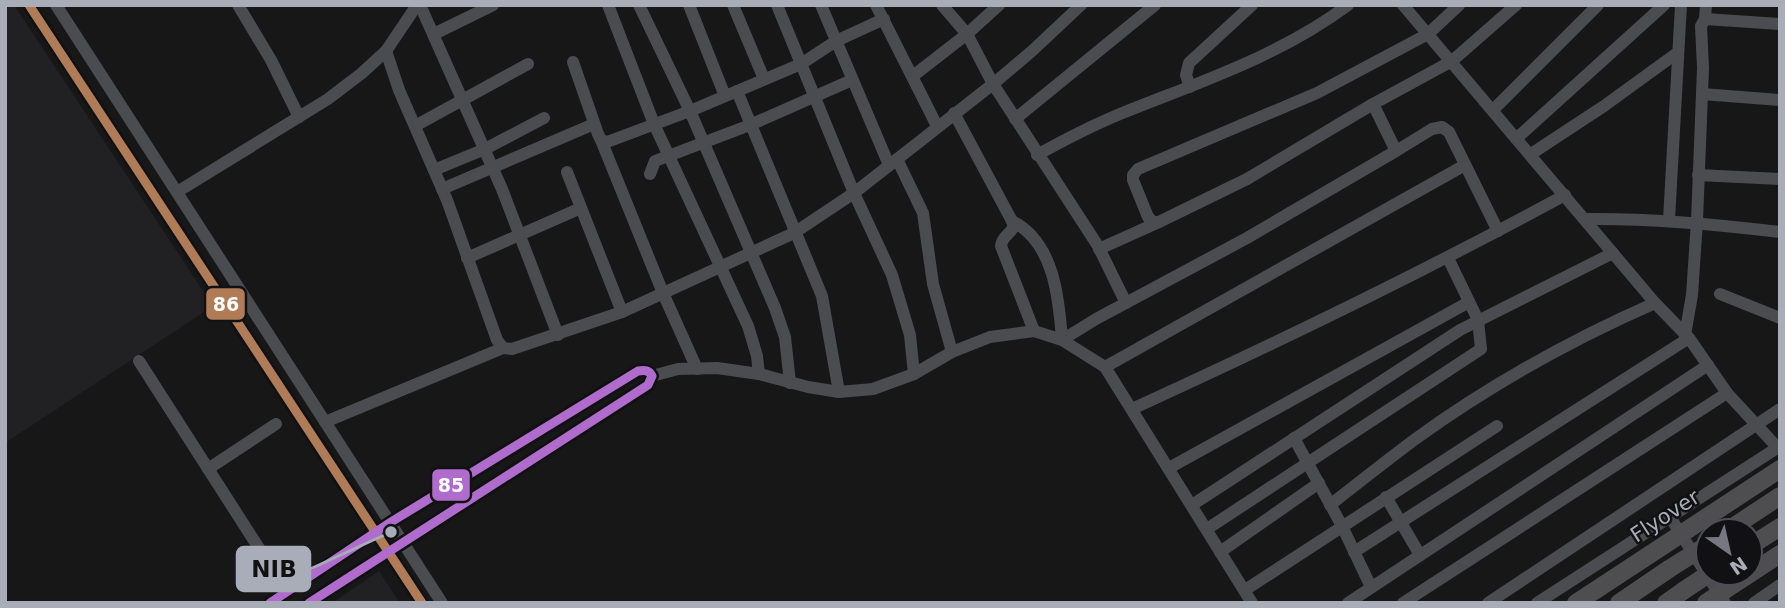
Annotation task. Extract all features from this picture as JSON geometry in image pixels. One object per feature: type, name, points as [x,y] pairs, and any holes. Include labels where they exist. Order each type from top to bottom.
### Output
[{"type":"highway","name":"Flyover","points":[[1576,603],[1780,469]]},
{"type":"highway","points":[[1748,517],[1780,496]]},
{"type":"highway","points":[[1764,537],[1780,527]]},
{"type":"highway","points":[[1619,603],[1694,553]]},
{"type":"highway","points":[[1706,603],[1725,597],[1780,554]]},
{"type":"highway","points":[[1666,603],[1694,584]]},
{"type":"street","points":[[29,5],[422,603]]},
{"type":"street","points":[[56,5],[443,603]]},
{"type":"street","points":[[238,5],[282,80],[299,117]]},
{"type":"street","points":[[177,192],[328,99],[386,51],[419,5],[485,149],[558,335]]},
{"type":"street","points":[[434,34],[493,5]]},
{"type":"street","points":[[607,5],[654,124],[722,267],[754,342],[759,374]]},
{"type":"street","points":[[639,5],[690,111],[785,337],[790,383]]},
{"type":"street","points":[[689,5],[731,93],[750,125],[822,296],[839,391]]},
{"type":"street","points":[[733,5],[764,79]]},
{"type":"street","points":[[777,5],[899,296],[910,335],[914,374]]},
{"type":"street","points":[[821,5],[852,80],[893,162],[923,213],[933,284],[952,352]]},
{"type":"street","points":[[876,5],[937,126]]},
{"type":"street","points":[[942,5],[967,34],[993,84],[1099,249],[1126,303]]},
{"type":"street","points":[[913,76],[999,5]]},
{"type":"street","points":[[326,422],[503,348],[512,349],[622,312],[794,233],[854,192],[993,84],[1082,5]]},
{"type":"street","points":[[1015,119],[1155,5]]},
{"type":"street","points":[[1190,87],[1185,75],[1189,62],[1252,5]]},
{"type":"street","points":[[1037,155],[1118,115],[1190,87],[1302,36],[1348,5]]},
{"type":"street","points":[[1404,5],[1655,303],[1687,336],[1727,393],[1778,447],[1536,603]]},
{"type":"street","points":[[1159,222],[1153,222],[1148,217],[1133,180],[1138,169],[1317,93],[1428,34],[1459,5]]},
{"type":"street","points":[[1099,249],[1247,179],[1373,104],[1452,61],[1516,5]]},
{"type":"street","points":[[1493,110],[1598,5]]},
{"type":"street","points":[[1517,138],[1664,5]]},
{"type":"street","points":[[1669,220],[1681,5]]},
{"type":"street","points":[[1687,336],[1697,222],[1702,94],[1701,26],[1705,12],[1780,24]]},
{"type":"street","points":[[601,140],[607,142],[690,111],[801,64],[836,41],[884,19]]},
{"type":"street","points":[[386,51],[399,90],[442,190],[497,340],[503,348]]},
{"type":"street","points":[[1531,154],[1677,53]]},
{"type":"street","points":[[573,62],[594,124],[697,369]]},
{"type":"street","points":[[415,126],[528,64]]},
{"type":"street","points":[[650,174],[655,161],[750,125],[852,80]]},
{"type":"street","points":[[1702,94],[1780,100]]},
{"type":"street","points":[[1373,104],[1396,151]]},
{"type":"street","points":[[954,113],[1014,226],[1004,236],[1001,246],[1034,331]]},
{"type":"street","points":[[434,170],[485,149],[544,118]]},
{"type":"street","points":[[442,190],[594,124]]},
{"type":"street","points":[[1062,340],[1247,238],[1432,129],[1442,127],[1449,132],[1499,231]]},
{"type":"street","points":[[1105,367],[1465,165]]},
{"type":"street","points":[[567,172],[622,312]]},
{"type":"street","points":[[1698,175],[1780,179]]},
{"type":"street","points":[[1132,409],[1330,317],[1565,195]]},
{"type":"street","points":[[467,258],[581,208]]},
{"type":"street","points":[[1584,219],[1669,220],[1780,232]]},
{"type":"street","points":[[1012,221],[1031,232],[1049,267],[1056,289],[1062,340]]},
{"type":"street","points":[[1192,505],[1478,320],[1613,253]]},
{"type":"street","points":[[1207,529],[1481,349],[1478,320],[1448,258]]},
{"type":"street","points":[[1720,294],[1780,318]]},
{"type":"street","points":[[1169,468],[1469,302]]},
{"type":"street","points":[[1330,505],[1416,439],[1491,390],[1620,318],[1655,303]]},
{"type":"street","points":[[652,376],[678,369],[717,368],[839,391],[873,389],[914,374],[952,352],[990,337],[1034,331],[1062,340],[1105,367],[1252,603]]},
{"type":"street","points":[[1354,552],[1687,336]]},
{"type":"street","points":[[139,361],[271,567]]},
{"type":"street","points":[[1348,603],[1708,365]]},
{"type":"street","points":[[270,603],[391,522],[638,371],[645,370],[652,376]]},
{"type":"street","points":[[309,603],[648,385],[652,376]]},
{"type":"street","points":[[1403,603],[1727,393]]},
{"type":"street","points":[[1488,603],[1780,409]]},
{"type":"street","points":[[208,469],[276,424]]},
{"type":"street","points":[[1245,590],[1497,426]]},
{"type":"street","points":[[1294,438],[1342,526],[1371,587]]},
{"type":"street","points":[[1220,552],[1319,483]]},
{"type":"street","points":[[1386,497],[1420,555]]},
{"type":"street","points":[[1670,517],[1725,597]]},
{"type":"street","points":[[1754,603],[1780,585]]},
{"type":"shaded area","points":[[5,5],[14,5],[213,306],[5,443]]},
{"type":"shaded area","points":[[379,571],[400,603],[332,603]]},
{"type":"transit line","name":"86","points":[[29,5],[422,603]]},
{"type":"transit line","name":"85","points":[[270,603],[391,522],[638,371],[651,374],[648,385],[309,603]]},
{"type":"place","name":"NIB","points":[[391,532]]}]
